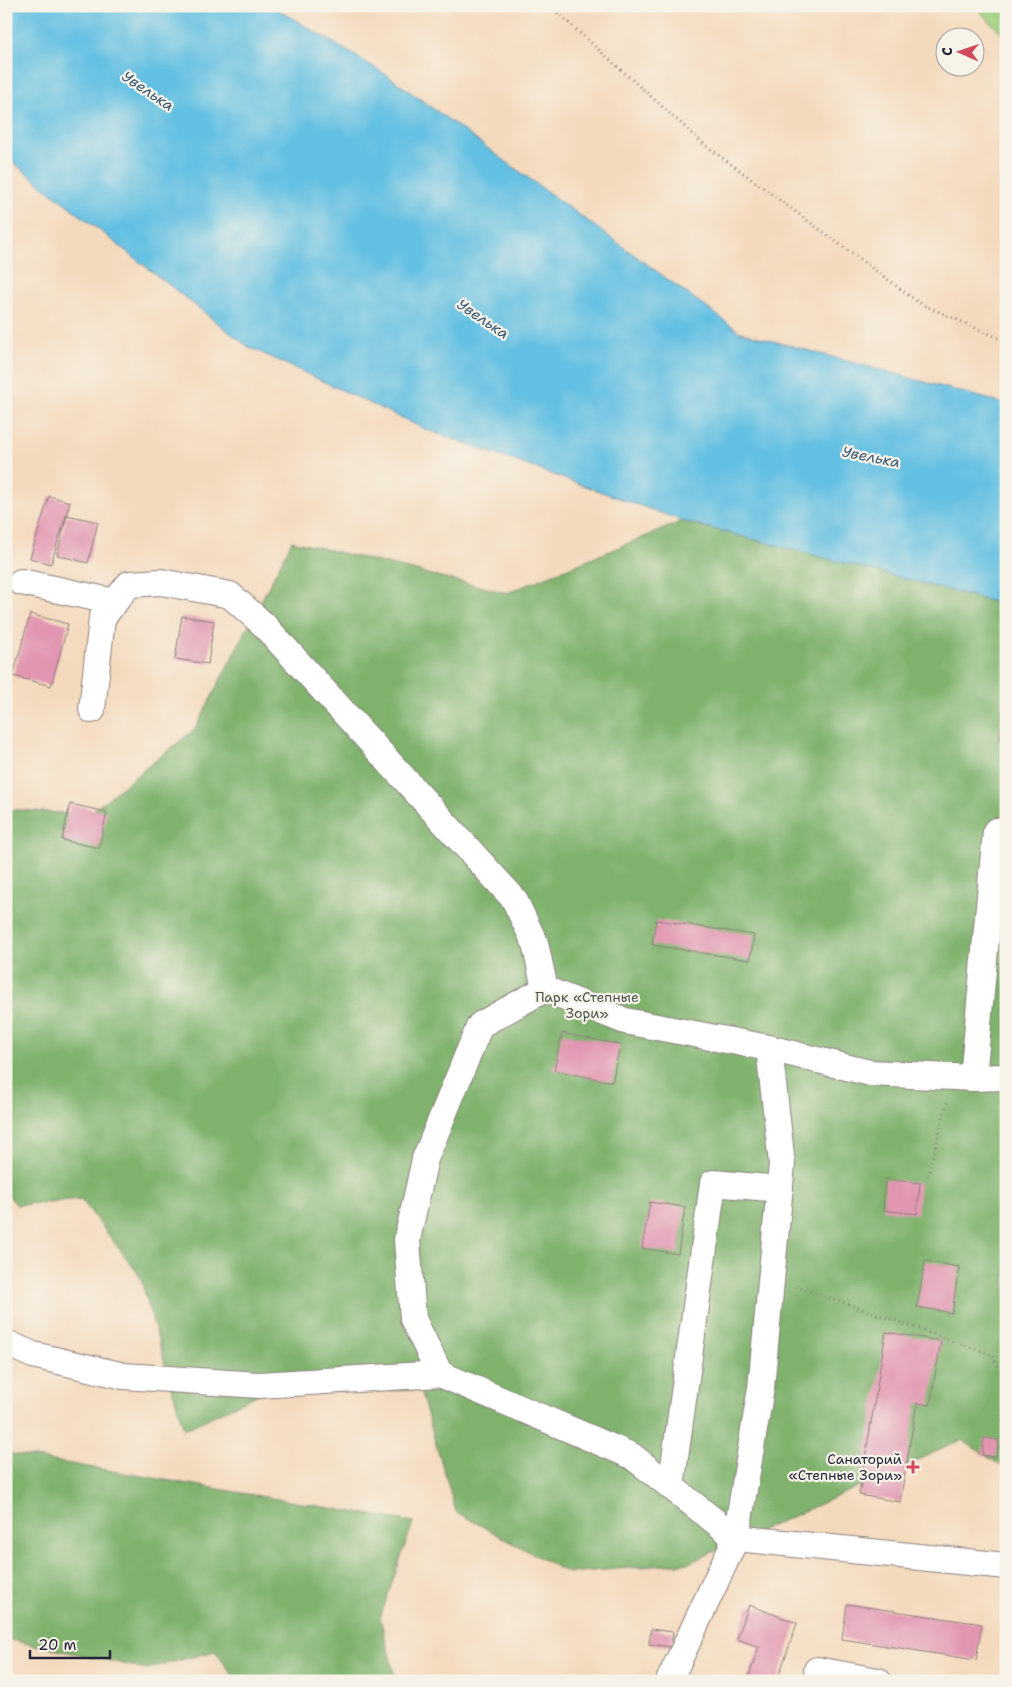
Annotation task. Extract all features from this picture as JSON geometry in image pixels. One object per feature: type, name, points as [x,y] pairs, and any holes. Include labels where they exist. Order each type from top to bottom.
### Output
[{"type":"lane","points":[[21,582],[114,602]]},
{"type":"lane","points":[[92,710],[102,618],[129,584],[161,582],[230,595],[263,624],[514,899],[535,943],[545,989]]},
{"type":"lane","points":[[963,1078],[996,831]]},
{"type":"lane","points":[[545,989],[625,1021],[769,1048],[870,1073],[963,1078],[1006,1077]]},
{"type":"lane","points":[[440,1374],[413,1319],[407,1240],[425,1159],[480,1025],[545,989]]},
{"type":"lane","points":[[669,1681],[736,1538],[760,1388],[782,1164],[769,1048]]},
{"type":"lane","points":[[671,1487],[713,1182],[780,1189]]},
{"type":"lane","points":[[6,1343],[33,1355],[124,1376],[259,1385],[440,1374],[632,1456],[736,1538],[1006,1566]]},
{"type":"lane","points":[[817,1670],[878,1681]]},
{"type":"path","points":[[550,6],[705,145],[921,304],[1006,341]]},
{"type":"path","points":[[928,1176],[963,1078]]},
{"type":"path","points":[[772,1277],[993,1354],[1002,1377],[1002,1420],[1006,1424]]},
{"type":"green space","points":[[975,6],[1006,6],[1006,30],[1000,32]]},
{"type":"green space","name":"Парк «Степные Зори»","points":[[683,521],[1006,605],[1006,1469],[962,1440],[689,1563],[568,1573],[456,1512],[420,1390],[265,1391],[184,1430],[140,1276],[81,1199],[17,1205],[6,1193],[6,809],[87,815],[195,729],[292,541],[507,593]]},
{"type":"green space","points":[[6,1453],[413,1522],[380,1618],[396,1681],[237,1681],[215,1651],[147,1669],[6,1639]]},
{"type":"water","name":"Увелька","points":[[6,6],[272,6],[387,75],[740,332],[1006,404],[1006,605],[683,521],[425,429],[247,346],[6,157]]},
{"type":"building","points":[[49,496],[70,502],[51,564],[30,558]]},
{"type":"building","points":[[67,515],[98,522],[88,563],[57,555]]},
{"type":"building","points":[[30,614],[68,624],[51,686],[13,676]]},
{"type":"building","points":[[182,616],[214,621],[208,664],[175,659]]},
{"type":"building","points":[[1004,696],[1006,696],[1006,742],[1000,741]]},
{"type":"building","points":[[70,804],[107,812],[99,848],[62,840]]},
{"type":"building","points":[[656,920],[754,935],[750,960],[652,945]]},
{"type":"building","points":[[562,1033],[620,1045],[612,1082],[554,1070]]},
{"type":"building","points":[[885,1179],[920,1183],[917,1214],[883,1210]]},
{"type":"building","points":[[650,1202],[685,1207],[678,1254],[642,1248]]},
{"type":"building","points":[[925,1261],[959,1267],[952,1313],[917,1307]]},
{"type":"building","points":[[886,1332],[941,1341],[930,1405],[917,1403],[900,1502],[859,1495]]},
{"type":"building","points":[[984,1438],[999,1440],[996,1457],[982,1455]]},
{"type":"building","points":[[847,1604],[982,1624],[976,1660],[842,1639]]},
{"type":"building","points":[[749,1605],[797,1623],[777,1681],[747,1681],[759,1647],[737,1639]]},
{"type":"building","points":[[651,1629],[673,1632],[671,1647],[649,1644]]},
{"type":"place","name":"Санаторий «Степные Зори»","points":[[913,1467]]}]
